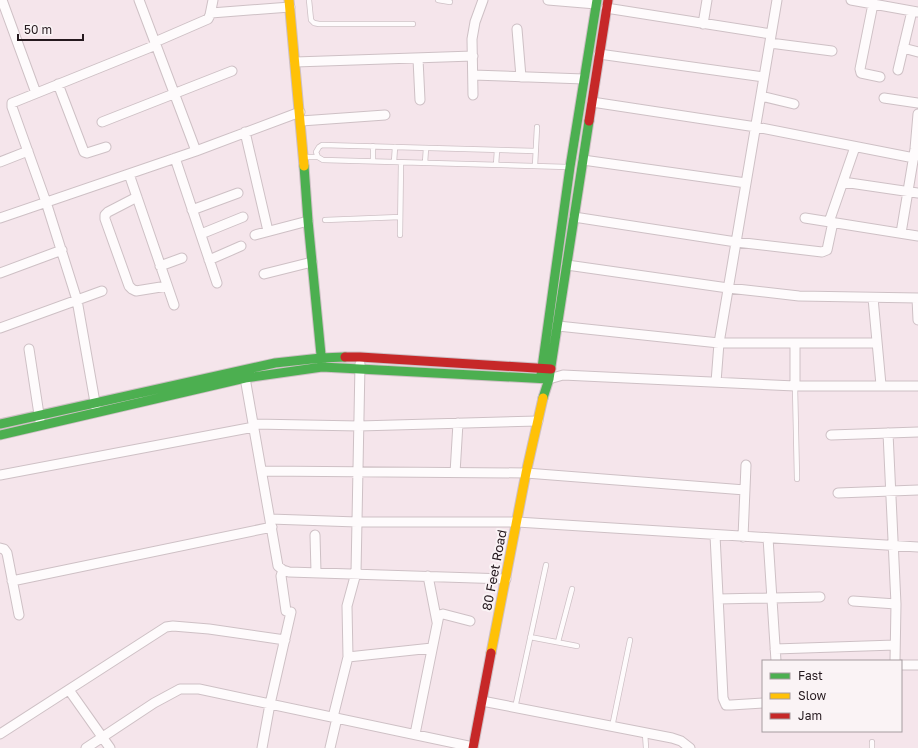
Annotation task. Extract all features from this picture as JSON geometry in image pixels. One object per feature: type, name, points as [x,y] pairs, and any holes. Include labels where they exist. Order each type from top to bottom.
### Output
[{"type":"street","points":[[2,0],[3,14],[36,93]]},
{"type":"street","points":[[139,0],[196,152]]},
{"type":"street","points":[[97,413],[77,300],[62,250],[12,107],[12,103],[155,44],[204,22],[208,19],[211,13],[213,0]]},
{"type":"street","points":[[473,95],[472,39],[475,22],[483,0]]},
{"type":"street","points":[[546,369],[570,167],[597,2],[548,0]]},
{"type":"street","points":[[703,24],[707,0]]},
{"type":"street","points":[[716,382],[719,343],[777,0]]},
{"type":"street","points":[[851,0],[910,8],[898,70]]},
{"type":"street","points":[[211,13],[290,4],[304,157],[308,221],[322,362]]},
{"type":"street","points":[[546,369],[558,326],[607,4],[832,51]]},
{"type":"street","points":[[873,4],[860,70],[861,73],[880,77]]},
{"type":"street","points":[[517,29],[521,76]]},
{"type":"street","points":[[903,48],[918,52]]},
{"type":"street","points":[[599,54],[764,77]]},
{"type":"street","points":[[296,62],[473,56]]},
{"type":"street","points":[[418,59],[420,100]]},
{"type":"street","points":[[102,122],[232,71]]},
{"type":"street","points":[[473,75],[584,79]]},
{"type":"street","points":[[58,84],[84,152],[87,153],[106,147]]},
{"type":"street","points":[[761,96],[794,104]]},
{"type":"street","points":[[884,98],[918,103]]},
{"type":"street","points":[[592,102],[756,127],[914,158]]},
{"type":"street","points":[[901,233],[914,158],[917,149],[918,114]]},
{"type":"street","points":[[0,218],[196,152],[245,132],[300,116],[385,115]]},
{"type":"street","points":[[245,132],[268,231]]},
{"type":"street","points":[[574,217],[736,242],[825,252],[827,250],[831,222],[855,147]]},
{"type":"street","points":[[0,162],[28,151]]},
{"type":"street","points":[[175,158],[217,283]]},
{"type":"street","points":[[583,160],[746,183]]},
{"type":"street","points":[[129,174],[174,305]]},
{"type":"street","points":[[843,182],[918,193]]},
{"type":"street","points":[[192,210],[238,193]]},
{"type":"street","points":[[137,197],[108,212],[105,215],[105,219],[129,286],[136,291],[167,286]]},
{"type":"street","points":[[200,234],[243,217]]},
{"type":"street","points":[[805,218],[918,236]]},
{"type":"street","points":[[255,234],[308,221]]},
{"type":"street","points":[[209,260],[241,246]]},
{"type":"street","points":[[0,274],[62,250]]},
{"type":"street","points":[[160,266],[182,258]]},
{"type":"street","points":[[264,274],[312,262]]},
{"type":"street","points":[[567,265],[728,288],[799,296],[917,298],[918,320]]},
{"type":"street","points":[[0,328],[102,291]]},
{"type":"street","points":[[873,298],[881,385]]},
{"type":"street","points":[[558,326],[719,343],[877,343]]},
{"type":"street","points":[[795,343],[795,386]]},
{"type":"street","points":[[28,349],[41,425]]},
{"type":"street","points":[[330,748],[348,657],[347,606],[356,573],[360,357]]},
{"type":"street","points":[[0,435],[97,413],[244,374],[275,363],[322,362],[360,357],[546,369],[563,375]]},
{"type":"street","points":[[322,362],[360,368],[545,379],[563,375],[795,386],[918,386]]},
{"type":"street","name":"80 Feet Road","points":[[473,747],[526,473],[543,398],[546,369]]},
{"type":"street","points":[[0,424],[95,403],[244,374]]},
{"type":"street","points":[[244,374],[278,566],[283,570],[289,572],[506,579]]},
{"type":"street","points":[[0,475],[254,426],[359,426],[538,422]]},
{"type":"street","points":[[455,473],[458,423]]},
{"type":"street","points":[[831,435],[918,432]]},
{"type":"street","points":[[888,433],[896,604],[895,660]]},
{"type":"street","points":[[743,537],[746,465]]},
{"type":"street","points":[[262,471],[358,473],[526,473],[745,490]]},
{"type":"street","points":[[838,493],[918,490]]},
{"type":"street","points":[[12,581],[271,523],[517,522],[918,547]]},
{"type":"street","points":[[316,535],[316,572]]},
{"type":"street","points":[[714,535],[724,703],[726,705],[762,703]]},
{"type":"street","points":[[768,538],[776,660]]},
{"type":"street","points":[[0,548],[4,549],[7,553],[19,615]]},
{"type":"street","points":[[262,748],[270,704],[285,640],[289,611],[281,576],[283,570]]},
{"type":"street","points":[[428,576],[437,623]]},
{"type":"street","points":[[718,599],[820,597]]},
{"type":"street","points":[[853,601],[896,604]]},
{"type":"street","points":[[415,734],[439,615],[443,614],[470,621]]},
{"type":"street","points":[[0,734],[166,627],[173,626],[209,629],[285,640]]},
{"type":"street","points":[[775,649],[895,646]]},
{"type":"street","points":[[348,657],[432,648]]},
{"type":"street","points":[[902,665],[918,665]]},
{"type":"street","points":[[86,748],[154,703],[180,689],[199,689],[473,747]]},
{"type":"street","points":[[69,690],[110,748]]},
{"type":"street","points":[[482,701],[681,741],[690,748]]},
{"type":"lane","points":[[309,0],[311,20],[314,23],[413,24]]},
{"type":"lane","points":[[438,0],[450,2]]},
{"type":"lane","points":[[535,166],[537,126]]},
{"type":"lane","points":[[318,157],[316,152],[322,145],[536,151]]},
{"type":"lane","points":[[373,146],[373,161]]},
{"type":"lane","points":[[394,162],[396,147]]},
{"type":"lane","points":[[425,163],[426,148]]},
{"type":"lane","points":[[496,165],[497,150]]},
{"type":"lane","points":[[304,157],[318,157],[323,160],[570,167]]},
{"type":"lane","points":[[400,235],[401,162]]},
{"type":"lane","points":[[325,220],[400,217]]},
{"type":"lane","points":[[795,386],[797,479]]},
{"type":"lane","points":[[515,708],[546,565]]},
{"type":"lane","points":[[558,642],[572,589]]},
{"type":"lane","points":[[530,637],[577,646]]},
{"type":"lane","points":[[612,727],[630,640]]},
{"type":"lane","points":[[645,733],[646,748]]},
{"type":"lane","points":[[872,742],[872,748]]},
{"type":"traffic: fast","points":[[541,375],[570,167],[597,0]]},
{"type":"traffic: fast","points":[[543,398],[549,379],[589,121]]},
{"type":"traffic: fast","points":[[304,166],[322,365]]},
{"type":"traffic: fast","points":[[0,424],[275,363],[345,357]]},
{"type":"traffic: fast","points":[[0,435],[245,378],[322,367],[549,379]]},
{"type":"traffic: slow","points":[[289,0],[304,166]]},
{"type":"traffic: slow","points":[[491,653],[526,473],[543,398]]},
{"type":"traffic: jam","points":[[589,121],[608,0]]},
{"type":"traffic: jam","points":[[345,357],[551,369]]},
{"type":"traffic: jam","points":[[473,748],[491,653]]}]
